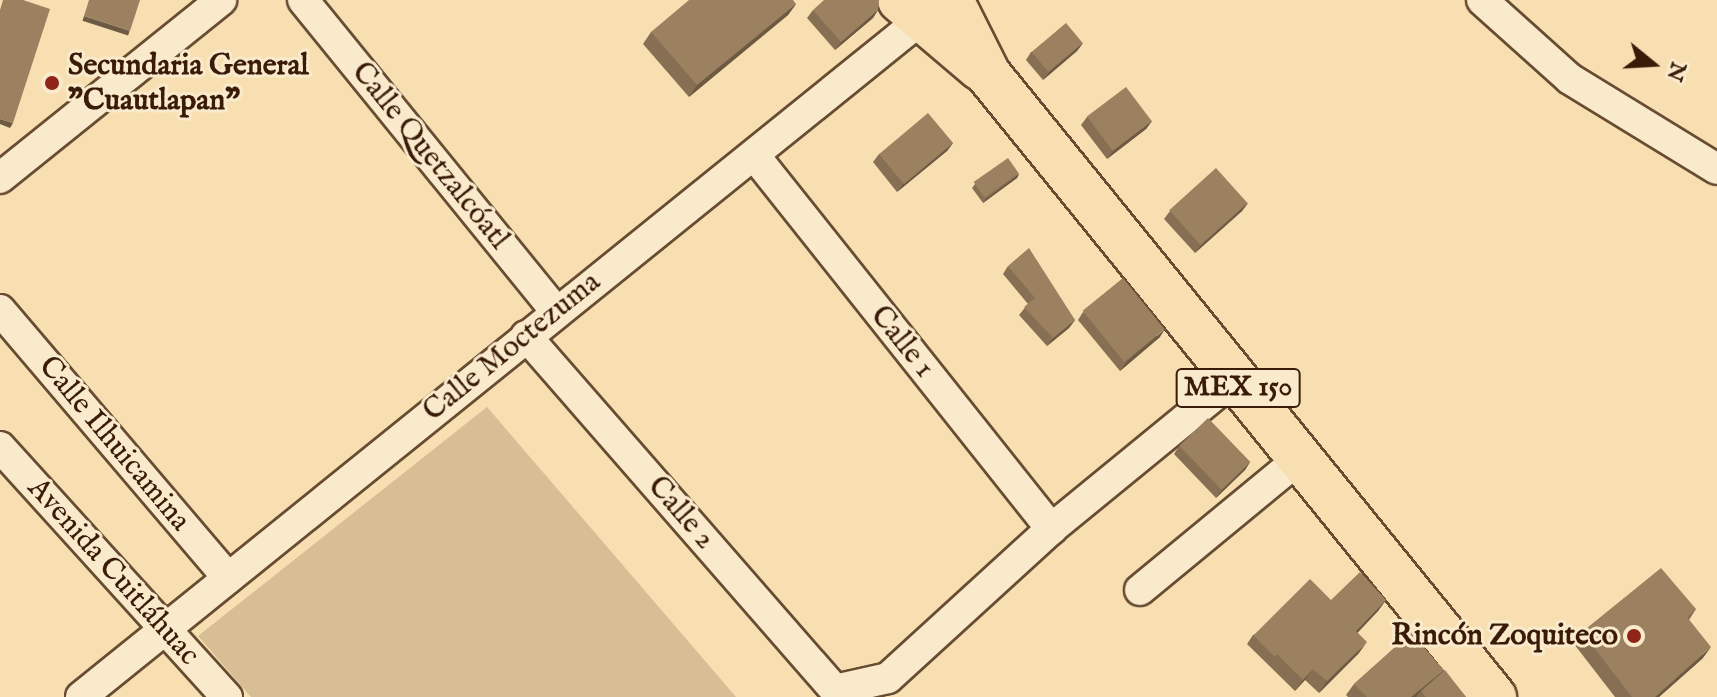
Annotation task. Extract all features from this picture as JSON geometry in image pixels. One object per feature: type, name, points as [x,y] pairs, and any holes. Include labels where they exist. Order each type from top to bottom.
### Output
[{"type":"main road","name":"MEX 150","points":[[929,5],[988,74],[1232,381],[1300,458],[1494,697]]},
{"type":"street","points":[[0,178],[221,0]]},
{"type":"street","name":"Calle Quetzalcóatl","points":[[303,0],[556,311]]},
{"type":"street","points":[[1482,0],[1570,79],[1717,169]]},
{"type":"street","name":"Calle Moctezuma","points":[[81,697],[556,311],[754,155],[929,5]]},
{"type":"street","name":"Calle 1","points":[[754,155],[1051,529]]},
{"type":"street","name":"Calle Ilhuicamina","points":[[0,310],[228,578]]},
{"type":"street","name":"Calle 2","points":[[526,336],[836,693]]},
{"type":"street","points":[[836,693],[888,678],[1051,529],[1232,381]]},
{"type":"street","name":"Avenida Cuitláhuac","points":[[0,447],[227,697]]},
{"type":"street","points":[[1140,590],[1300,458]]},
{"type":"shaded area","points":[[487,407],[736,697],[251,697],[198,636]]},
{"type":"building","points":[[3,0],[23,0],[50,9],[13,123],[0,119],[0,10]]},
{"type":"building","points":[[89,0],[140,0],[130,31],[84,16]]},
{"type":"building","points":[[689,0],[793,0],[796,4],[697,85],[651,32]]},
{"type":"building","points":[[824,0],[879,0],[878,10],[841,42],[813,10]]},
{"type":"building","points":[[1066,23],[1083,43],[1048,72],[1032,52]]},
{"type":"building","points":[[1126,87],[1152,121],[1113,151],[1087,116]]},
{"type":"building","points":[[928,113],[953,143],[904,184],[879,154]]},
{"type":"building","points":[[1008,158],[1019,174],[984,198],[974,182]]},
{"type":"building","points":[[1216,168],[1247,203],[1201,245],[1169,210]]},
{"type":"building","points":[[1029,248],[1075,320],[1053,338],[1024,307],[1035,298],[1008,266]]},
{"type":"building","points":[[1123,278],[1165,329],[1124,362],[1083,311]]},
{"type":"building","points":[[1208,418],[1250,462],[1222,490],[1179,446]]},
{"type":"building","name":"Rincón Zoquiteco","points":[[1661,568],[1696,609],[1687,617],[1711,647],[1655,697],[1632,697],[1582,632]]},
{"type":"building","points":[[1360,572],[1386,600],[1356,631],[1367,642],[1327,681],[1313,669],[1303,680],[1276,653]]},
{"type":"building","points":[[1310,579],[1331,600],[1275,657],[1253,636]]},
{"type":"building","points":[[1411,633],[1444,670],[1411,697],[1367,697],[1354,684]]},
{"type":"building","points":[[1445,670],[1466,697],[1426,697],[1421,691]]},
{"type":"place","name":"Secundaria General \"Cuautlapan\"","points":[[52,83]]},
{"type":"place","name":"Rincón Zoquiteco","points":[[1634,636]]}]
